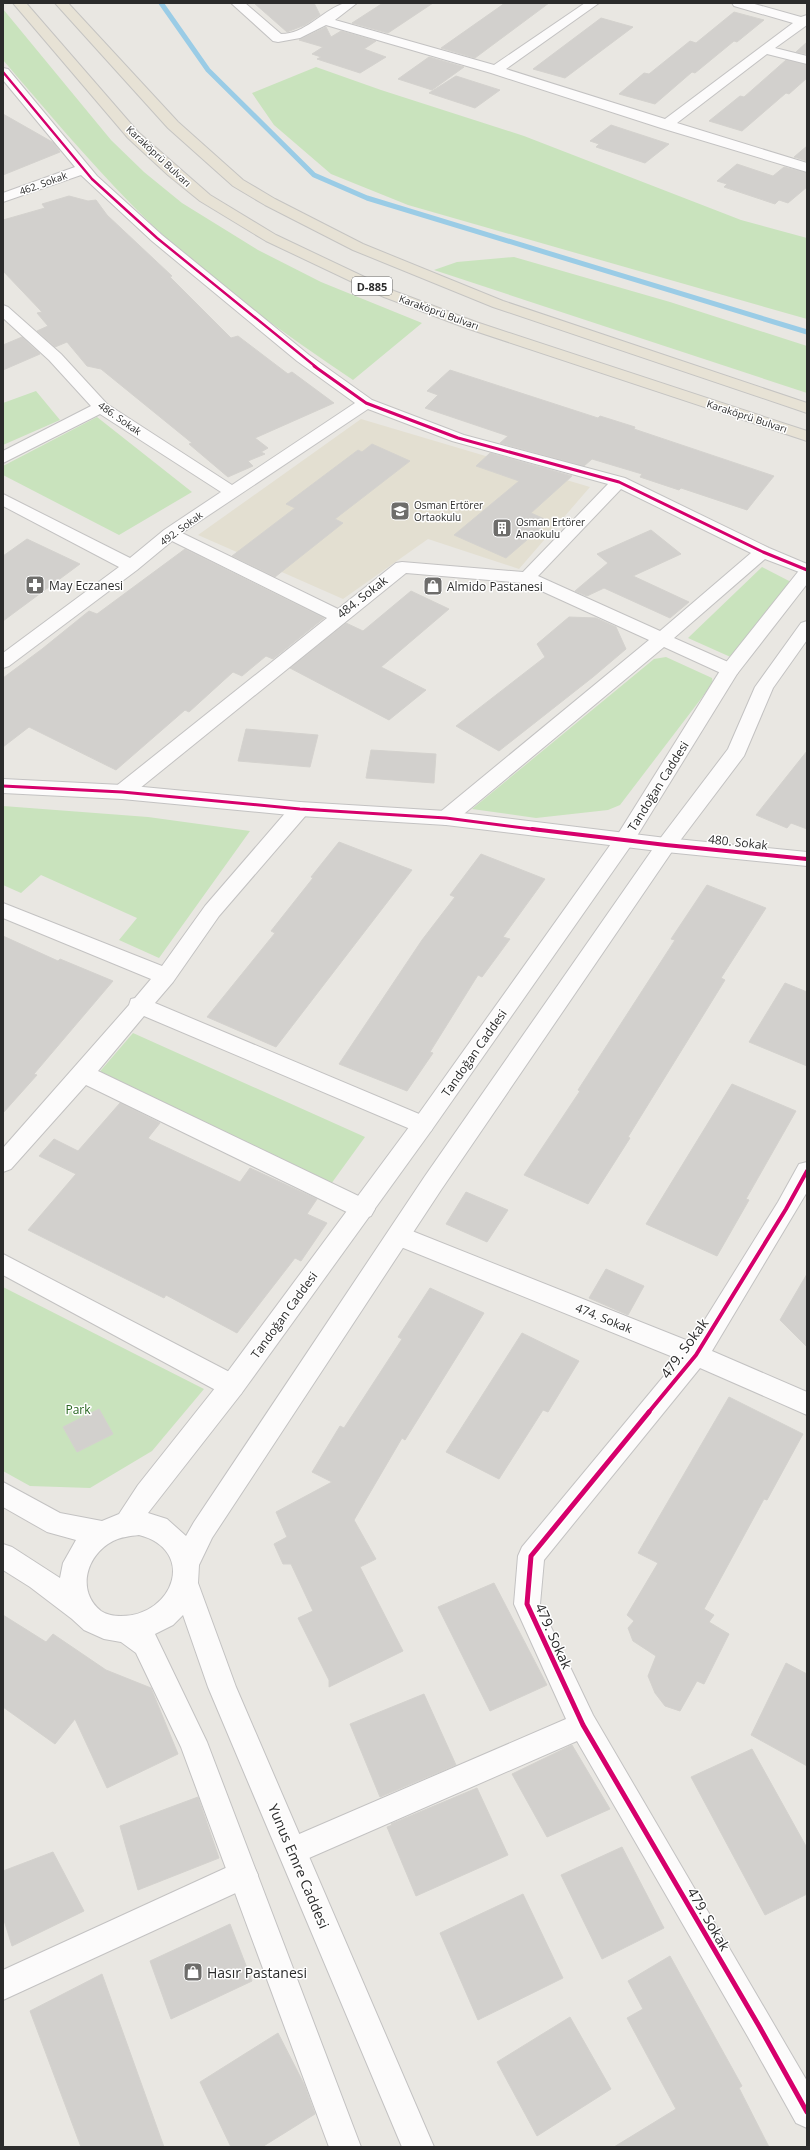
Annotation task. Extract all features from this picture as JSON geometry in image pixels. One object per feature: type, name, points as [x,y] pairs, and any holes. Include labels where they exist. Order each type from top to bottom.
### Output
[{"type":"highway","name":"Karaköprü Bulvarı","points":[[19,3],[133,135],[172,172],[217,206],[271,238],[389,294],[471,325],[807,436]]},
{"type":"highway","name":"D-885","points":[[61,3],[173,125],[238,183],[270,202],[358,247],[418,273],[498,304],[807,408]]},
{"type":"street","points":[[237,3],[278,38],[284,40],[291,38],[325,20],[351,3]]},
{"type":"street","points":[[496,70],[594,3]]},
{"type":"street","points":[[738,3],[805,21]]},
{"type":"street","points":[[325,20],[496,70],[666,125],[807,168]]},
{"type":"street","points":[[666,125],[765,49],[805,21]]},
{"type":"street","points":[[765,49],[807,60]]},
{"type":"street","points":[[6,79],[92,179],[163,243],[302,358],[366,403],[458,438],[619,482],[763,552],[807,571]]},
{"type":"street","name":"462. Sokak","points":[[3,198],[83,169]]},
{"type":"street","name":"486. Sokak","points":[[3,310],[55,357],[101,407],[224,488],[233,492]]},
{"type":"street","name":"492. Sokak","points":[[3,662],[131,566],[170,534],[366,403]]},
{"type":"street","points":[[3,458],[101,407]]},
{"type":"street","points":[[527,578],[619,482]]},
{"type":"street","points":[[3,499],[131,566]]},
{"type":"street","points":[[170,534],[338,616]]},
{"type":"street","points":[[446,818],[662,639],[763,552]]},
{"type":"street","name":"484. Sokak","points":[[122,792],[338,616],[402,567],[527,578],[730,670]]},
{"type":"street","name":"Tandoğan Caddesi","points":[[126,1524],[147,1493],[232,1386],[423,1125],[625,839],[730,670],[807,571]]},
{"type":"street","points":[[3,1556],[39,1578],[80,1609],[93,1621],[109,1628],[127,1630],[147,1625],[164,1615],[178,1601],[186,1574],[203,1530],[433,1183],[666,845],[737,751],[764,687],[807,627]]},
{"type":"street","name":"480. Sokak","points":[[3,786],[122,792],[300,809],[446,818],[666,845],[807,859]]},
{"type":"street","points":[[3,1163],[83,1074],[166,976],[212,911],[300,809]]},
{"type":"street","points":[[3,910],[166,976]]},
{"type":"street","points":[[140,1005],[423,1125]]},
{"type":"street","points":[[83,1074],[363,1208]]},
{"type":"street","name":"479. Sokak","points":[[807,1171],[786,1209],[696,1355],[531,1556],[527,1604],[583,1725],[759,2026],[807,2112]]},
{"type":"street","name":"474. Sokak","points":[[399,1236],[696,1355],[807,1404]]},
{"type":"street","points":[[3,1264],[232,1386]]},
{"type":"street","points":[[3,1494],[56,1524],[100,1532]]},
{"type":"street","points":[[80,1609],[73,1593],[72,1577],[76,1560],[86,1544],[100,1532],[117,1525],[136,1523],[154,1526],[170,1535],[180,1549],[186,1574]]},
{"type":"street","name":"Yunus Emre Caddesi","points":[[186,1574],[222,1687],[418,2147]]},
{"type":"street","points":[[127,1630],[146,1644],[193,1742],[345,2147]]},
{"type":"street","points":[[293,1851],[583,1725]]},
{"type":"street","points":[[3,1986],[242,1875]]},
{"type":"shaded area","name":"Osman Ertörer Ortaokulu","points":[[361,419],[590,487],[519,569],[428,539],[343,599],[198,535]]},
{"type":"green space","points":[[3,9],[111,140],[144,172],[182,203],[258,250],[321,282],[422,323],[353,380],[266,319],[210,276],[157,230],[82,152],[3,60]]},
{"type":"green space","points":[[316,67],[381,90],[524,136],[741,220],[807,238],[807,319],[408,205],[331,174],[274,125],[252,93]]},
{"type":"green space","points":[[514,257],[670,302],[807,346],[807,393],[434,270],[457,262]]},
{"type":"green space","points":[[36,391],[60,420],[3,445],[3,403]]},
{"type":"green space","points":[[97,417],[192,492],[119,535],[3,475],[3,466]]},
{"type":"green space","points":[[762,567],[793,583],[735,659],[688,638]]},
{"type":"green space","points":[[666,657],[712,678],[713,683],[620,805],[608,810],[536,818],[472,809],[654,659]]},
{"type":"green space","points":[[3,806],[148,817],[250,831],[159,958],[119,940],[137,918],[41,875],[21,893],[3,885]]},
{"type":"green space","points":[[133,1033],[365,1137],[331,1184],[96,1076]]},
{"type":"green space","name":"Park","points":[[3,1287],[204,1389],[152,1451],[90,1488],[30,1486],[3,1471]]},
{"type":"building","points":[[254,3],[314,3],[320,15],[305,25],[287,32]]},
{"type":"building","points":[[383,3],[433,3],[388,33],[352,23]]},
{"type":"building","points":[[505,3],[549,3],[475,58],[441,48]]},
{"type":"building","points":[[734,12],[764,20],[737,42],[734,41],[695,73],[692,72],[655,104],[619,94],[644,73],[649,74],[690,41],[696,43]]},
{"type":"building","points":[[601,18],[633,27],[565,78],[533,69]]},
{"type":"building","points":[[326,27],[331,37],[341,31],[376,41],[364,49],[386,57],[360,73],[317,59],[321,57],[312,54],[323,47],[299,40]]},
{"type":"building","points":[[807,42],[807,54],[796,52]]},
{"type":"building","points":[[429,57],[464,67],[432,90],[398,79]]},
{"type":"building","points":[[786,60],[807,65],[807,78],[789,94],[786,93],[742,131],[709,121],[740,96],[744,97]]},
{"type":"building","points":[[456,76],[500,90],[475,108],[429,93]]},
{"type":"building","points":[[3,114],[54,143],[60,152],[3,175]]},
{"type":"building","points":[[611,125],[669,144],[645,163],[596,147],[599,144],[590,141]]},
{"type":"building","points":[[807,146],[807,161],[794,157]]},
{"type":"building","points":[[737,164],[773,176],[784,167],[807,173],[807,187],[788,203],[779,200],[775,204],[724,187],[727,184],[717,181]]},
{"type":"building","points":[[69,196],[88,201],[96,200],[107,215],[172,276],[170,277],[231,338],[238,336],[288,374],[292,372],[334,403],[255,438],[268,448],[261,452],[265,454],[248,461],[253,466],[228,477],[189,444],[192,443],[101,369],[87,366],[67,342],[55,347],[37,331],[48,326],[37,313],[42,312],[3,271],[3,220],[45,208],[42,204]]},
{"type":"building","points":[[22,337],[40,354],[3,370],[3,345]]},
{"type":"building","points":[[450,370],[598,418],[600,416],[635,427],[634,429],[774,476],[747,510],[681,488],[679,490],[640,477],[642,474],[592,459],[584,466],[500,443],[508,436],[425,408],[438,395],[427,391]]},
{"type":"building","points":[[372,444],[410,461],[335,519],[343,523],[275,577],[232,556],[295,508],[286,504],[358,450],[362,452]]},
{"type":"building","points":[[490,453],[572,476],[531,513],[549,521],[506,558],[454,535],[519,481],[476,466]]},
{"type":"building","points":[[651,530],[681,554],[633,576],[689,602],[670,618],[604,588],[587,596],[575,591],[608,563],[597,554]]},
{"type":"building","points":[[27,539],[80,564],[3,621],[3,556]]},
{"type":"building","points":[[185,549],[324,618],[273,659],[266,656],[242,676],[233,672],[189,712],[185,710],[116,770],[29,727],[3,747],[3,678],[89,611],[97,614]]},
{"type":"building","points":[[411,591],[449,609],[381,667],[426,690],[389,720],[290,668],[346,623],[363,631]]},
{"type":"building","points":[[569,617],[596,618],[616,627],[626,649],[499,751],[456,726],[545,657],[537,644]]},
{"type":"building","points":[[246,729],[318,735],[310,767],[238,761]]},
{"type":"building","points":[[371,750],[436,754],[434,783],[366,778]]},
{"type":"building","points":[[807,751],[807,829],[791,823],[787,828],[756,815]]},
{"type":"building","points":[[339,842],[412,870],[276,1047],[207,1017],[275,933],[271,931]]},
{"type":"building","points":[[481,854],[545,879],[503,937],[510,939],[482,977],[478,975],[430,1052],[433,1053],[407,1091],[339,1064],[422,940],[455,897],[450,895]]},
{"type":"building","points":[[707,885],[766,908],[721,978],[725,980],[628,1137],[630,1138],[588,1204],[524,1175],[580,1091],[578,1090],[675,940],[671,939]]},
{"type":"building","points":[[3,936],[58,961],[60,959],[113,981],[34,1074],[37,1075],[3,1113]]},
{"type":"building","points":[[785,983],[807,992],[807,1066],[749,1042]]},
{"type":"building","points":[[732,1084],[796,1111],[746,1199],[749,1200],[717,1256],[646,1224]]},
{"type":"building","points":[[120,1103],[160,1123],[148,1138],[151,1140],[240,1182],[250,1168],[317,1199],[307,1214],[327,1223],[301,1261],[295,1258],[237,1333],[166,1295],[164,1298],[28,1230],[76,1174],[39,1156],[54,1139],[78,1151]]},
{"type":"building","points":[[466,1192],[508,1210],[487,1242],[446,1224]]},
{"type":"building","points":[[606,1269],[644,1286],[628,1315],[589,1298]]},
{"type":"building","points":[[807,1274],[807,1347],[780,1320]]},
{"type":"building","points":[[430,1288],[484,1313],[405,1440],[402,1438],[354,1520],[376,1559],[360,1567],[403,1651],[329,1687],[329,1680],[298,1618],[313,1611],[291,1564],[283,1564],[274,1544],[287,1537],[276,1512],[332,1482],[312,1472],[340,1426],[344,1428],[402,1339],[398,1337]]},
{"type":"building","points":[[522,1333],[579,1361],[548,1412],[543,1410],[499,1479],[446,1452]]},
{"type":"building","points":[[729,1397],[803,1434],[767,1500],[764,1499],[704,1609],[714,1615],[709,1622],[729,1634],[704,1684],[697,1681],[680,1711],[665,1706],[655,1693],[648,1676],[656,1656],[633,1641],[628,1628],[634,1621],[627,1615],[658,1563],[638,1553]]},
{"type":"building","points":[[99,1409],[113,1434],[77,1452],[63,1427]]},
{"type":"building","points":[[494,1583],[547,1685],[490,1711],[438,1607]]},
{"type":"building","points":[[3,1615],[46,1642],[53,1634],[106,1670],[151,1688],[178,1754],[107,1788],[75,1719],[55,1744],[3,1707]]},
{"type":"building","points":[[786,1663],[807,1674],[807,1766],[751,1735]]},
{"type":"building","points":[[424,1694],[456,1765],[380,1797],[350,1724]]},
{"type":"building","points":[[572,1745],[610,1809],[547,1837],[512,1774]]},
{"type":"building","points":[[752,1749],[807,1848],[807,1894],[765,1915],[691,1777]]},
{"type":"building","points":[[477,1788],[508,1855],[416,1896],[387,1827]]},
{"type":"building","points":[[198,1797],[219,1858],[138,1890],[120,1826]]},
{"type":"building","points":[[622,1847],[664,1928],[602,1959],[561,1875]]},
{"type":"building","points":[[53,1852],[84,1911],[12,1946],[3,1917],[3,1871]]},
{"type":"building","points":[[523,1894],[563,1978],[478,2020],[440,1933]]},
{"type":"building","points":[[230,1924],[252,1981],[171,2019],[150,1961]]},
{"type":"building","points":[[670,1956],[742,2086],[739,2088],[769,2147],[614,2147],[676,2109],[627,2018],[643,2009],[628,1981]]},
{"type":"building","points":[[102,1974],[164,2147],[81,2147],[30,2011]]},
{"type":"building","points":[[570,2017],[611,2089],[537,2136],[497,2062]]},
{"type":"building","points":[[278,2033],[304,2084],[315,2114],[262,2147],[231,2147],[200,2082]]},
{"type":"waterway","points":[[161,3],[208,70],[314,175],[367,198],[807,332]]},
{"type":"cycle path","points":[[3,72],[92,179],[157,238],[303,358],[366,403],[458,438],[619,482],[763,552],[807,570]]},
{"type":"cycle path","points":[[3,786],[122,792],[300,809],[446,818],[666,845],[807,859]]},
{"type":"cycle path","points":[[807,1171],[786,1209],[696,1355],[531,1556],[527,1604],[583,1725],[759,2026],[807,2112]]},
{"type":"place","name":"Osman Ertörer Ortaokulu","points":[[400,511]]},
{"type":"place","name":"Osman Ertörer Anaokulu","points":[[502,528]]},
{"type":"place","name":"May Eczanesi","points":[[35,585]]},
{"type":"place","name":"Almido Pastanesi","points":[[433,586]]},
{"type":"place","name":"Hasır Pastanesi","points":[[193,1972]]}]
